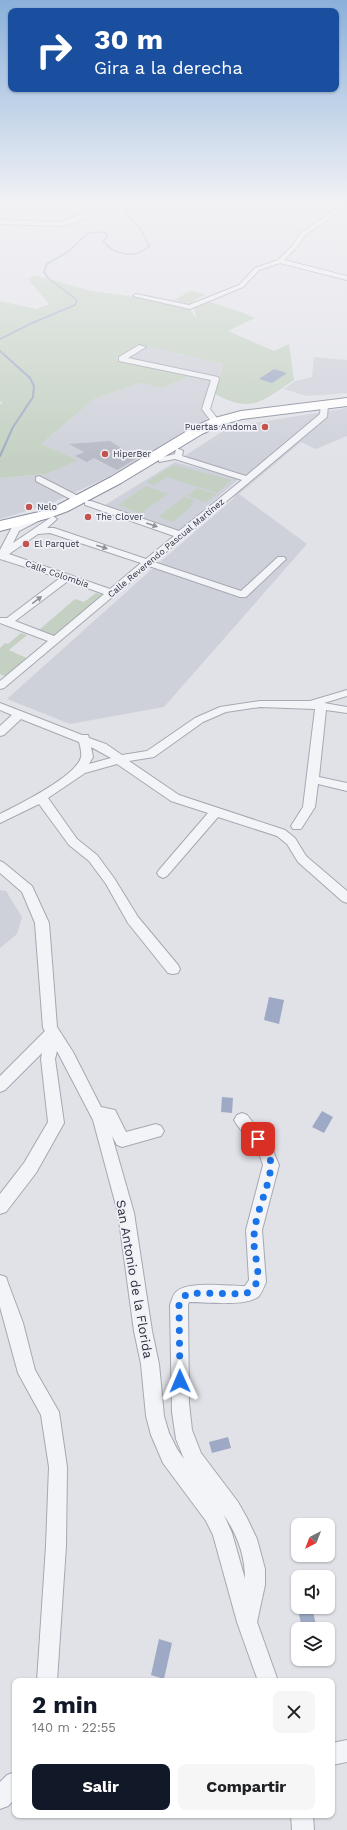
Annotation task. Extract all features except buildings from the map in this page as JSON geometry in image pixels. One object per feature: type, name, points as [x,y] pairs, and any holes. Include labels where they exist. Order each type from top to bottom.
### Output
[{"type":"highway","points":[[84,502],[116,480],[197,431],[216,422],[241,415],[347,402]]},
{"type":"highway","points":[[7,533],[50,522],[84,502],[177,453],[222,425],[244,417],[269,412]]},
{"type":"street","points":[[136,296],[190,307],[229,290]]},
{"type":"street","points":[[142,347],[122,359],[215,379],[206,409],[216,422]]},
{"type":"street","name":"Calle Reverendo Pascual Martínez","points":[[0,686],[324,415],[324,405]]},
{"type":"street","points":[[177,453],[249,478]]},
{"type":"street","points":[[39,479],[84,502],[180,535]]},
{"type":"street","points":[[7,533],[35,531],[50,522],[148,562],[242,595],[281,559]]},
{"type":"street","points":[[1,555],[7,533]]},
{"type":"street","points":[[1,555],[7,533]]},
{"type":"street","name":"Calle Colombia","points":[[1,555],[112,593]]},
{"type":"street","points":[[4,621],[67,577]]},
{"type":"street","points":[[4,621],[55,640]]},
{"type":"street","points":[[307,704],[347,694]]},
{"type":"street","points":[[79,771],[120,759],[150,754],[199,720],[224,709],[260,704],[307,704],[347,710]]},
{"type":"street","points":[[0,706],[84,738],[105,748],[127,766],[175,798],[281,833],[292,841],[302,859],[347,898]]},
{"type":"street","points":[[297,826],[309,807],[321,706]]},
{"type":"street","points":[[0,732],[20,714]]},
{"type":"street","points":[[84,738],[87,757]]},
{"type":"street","points":[[79,771],[87,757],[105,748]]},
{"type":"street","points":[[0,819],[40,798],[79,771],[95,762],[105,748]]},
{"type":"street","points":[[313,780],[347,787]]},
{"type":"street","points":[[40,798],[47,804],[73,842],[93,858],[110,881],[133,920],[173,969]]},
{"type":"street","points":[[163,873],[216,811]]},
{"type":"street","name":"San Antonio de la Florida","points":[[0,866],[27,889],[42,923],[50,1028],[68,1056],[100,1119],[126,1213],[143,1331],[150,1364],[155,1416],[160,1436],[170,1456],[213,1514],[222,1533],[246,1622],[267,1678]]},
{"type":"street","points":[[0,1086],[53,1032]]},
{"type":"street","name":"San Antonio de la Florida","points":[[0,1207],[30,1168],[56,1123],[48,1059],[53,1032]]},
{"type":"street","points":[[96,1112],[110,1115],[122,1140],[156,1131]]},
{"type":"street","points":[[242,1120],[266,1149],[270,1157],[271,1165],[254,1230],[258,1282],[252,1291],[245,1294],[187,1294],[181,1298],[179,1305],[180,1412],[183,1430],[188,1448],[199,1467],[234,1512],[245,1531],[253,1553],[256,1576],[254,1592],[246,1622]]},
{"type":"street","points":[[0,1283],[14,1323],[27,1373],[40,1398],[50,1412],[58,1467],[56,1546],[47,1678]]},
{"type":"street","points":[[335,1753],[347,1751]]},
{"type":"street","points":[[0,1798],[12,1786]]},
{"type":"street","points":[[302,1818],[303,1830]]},
{"type":"shaded area","points":[[138,344],[223,364],[206,420],[112,475],[50,504],[0,519],[0,478],[46,474],[77,460],[41,444],[94,399],[141,383],[162,388],[192,375],[113,359]]},
{"type":"shaded area","points":[[314,357],[347,360],[347,393],[307,396],[284,389],[295,381],[312,377]]},
{"type":"shaded area","points":[[347,408],[347,436],[316,449],[301,442],[239,494],[307,544],[164,707],[70,724],[7,699],[152,569],[233,499],[247,475],[183,457],[229,427]]},
{"type":"shaded area","points":[[175,462],[239,479],[178,531],[105,505]]},
{"type":"shaded area","points":[[0,890],[6,891],[22,917],[17,934],[0,948]]},
{"type":"green space","points":[[38,290],[90,290],[164,301],[190,309],[197,320],[193,304],[204,300],[255,318],[228,331],[274,351],[289,344],[294,380],[265,399],[248,404],[238,403],[215,394],[223,364],[138,344],[114,359],[193,375],[162,388],[141,383],[94,399],[41,444],[78,460],[46,474],[0,478],[0,404],[3,403],[0,401],[0,301],[36,309],[49,304]]},
{"type":"green space","points":[[190,291],[205,294],[189,304],[174,300]]},
{"type":"green space","points":[[173,465],[232,480],[217,493],[167,477],[154,485],[146,482]]},
{"type":"green space","points":[[146,486],[168,494],[140,514],[118,505]]},
{"type":"green space","points":[[197,488],[216,494],[206,502],[187,496]]},
{"type":"green space","points":[[184,497],[195,500],[190,504],[193,505],[173,522],[158,517]]},
{"type":"green space","points":[[96,593],[103,595],[55,636],[39,630],[75,599],[84,602]]},
{"type":"green space","points":[[21,633],[27,635],[9,650],[31,660],[9,678],[0,674],[0,648],[5,643],[8,644]]},
{"type":"water","points":[[274,369],[287,373],[272,383],[259,379]]},
{"type":"water","points":[[269,997],[284,1000],[279,1024],[264,1020]]},
{"type":"water","points":[[222,1097],[233,1098],[232,1113],[221,1112]]},
{"type":"water","points":[[322,1111],[333,1117],[324,1133],[312,1127]]},
{"type":"water","points":[[228,1437],[231,1448],[212,1453],[209,1442]]},
{"type":"water","points":[[299,1614],[314,1614],[315,1622],[301,1622]]},
{"type":"water","points":[[159,1639],[172,1643],[164,1678],[151,1675]]},
{"type":"waterway","points":[[0,339],[32,323],[75,305],[77,300],[64,290]]},
{"type":"waterway","points":[[0,351],[30,378],[34,386],[33,397],[13,427],[0,456]]},
{"type":"place","name":"Puertas Andoma","points":[[265,427]]},
{"type":"place","name":"HiperBer","points":[[105,454]]},
{"type":"place","name":"Nelo","points":[[29,507]]},
{"type":"place","name":"The Clover","points":[[88,517]]},
{"type":"place","name":"El Parquet","points":[[26,544]]},
{"type":"route","points":[[180,1381],[179,1302],[181,1298],[190,1293],[245,1294],[252,1291],[258,1282],[254,1230],[271,1172],[270,1157],[258,1139]]}]
